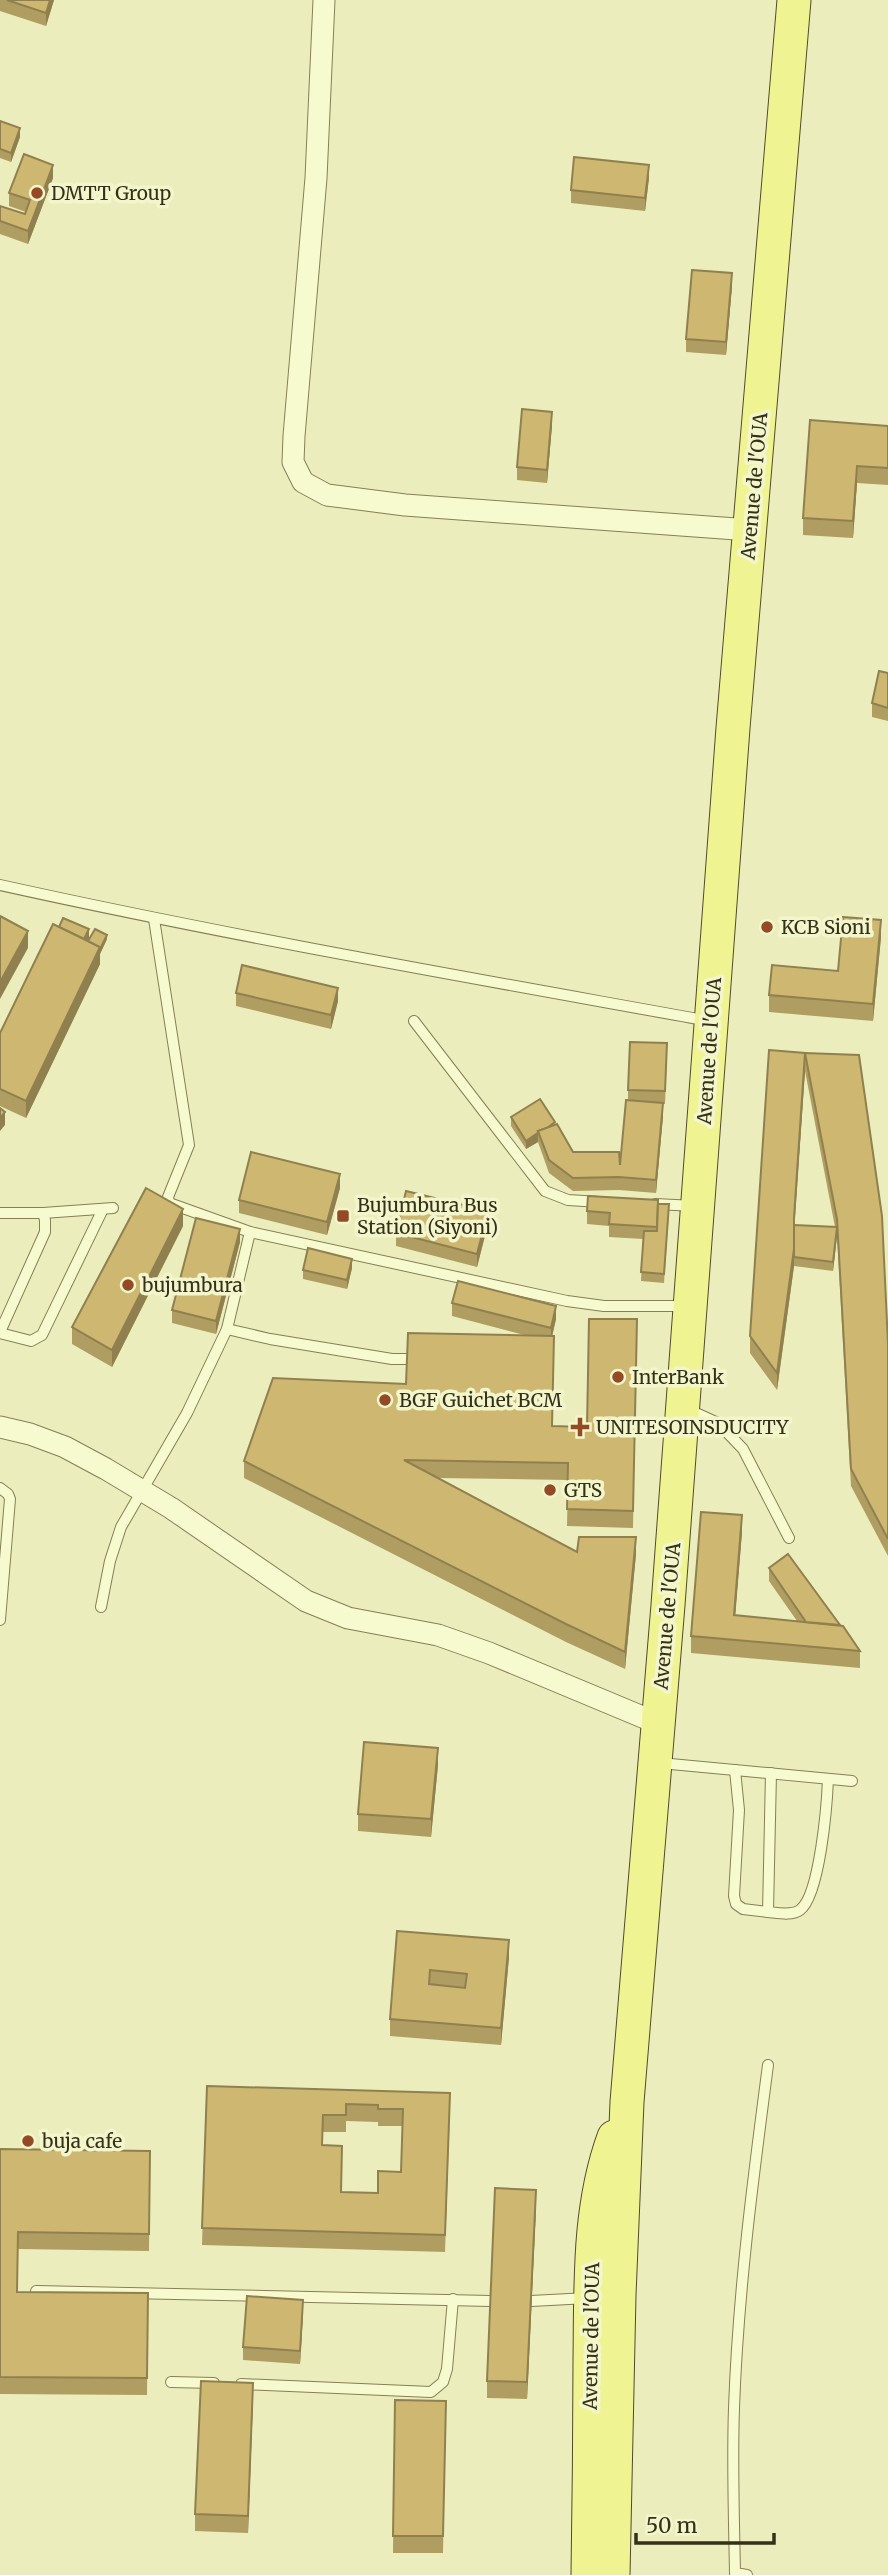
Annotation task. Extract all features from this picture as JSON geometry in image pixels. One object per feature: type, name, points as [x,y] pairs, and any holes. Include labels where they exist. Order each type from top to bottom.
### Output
[{"type":"main road","name":"Avenue de l'OUA","points":[[613,2575],[605,2297],[597,2196],[603,2165],[627,2102],[683,1407],[733,728],[794,0]]},
{"type":"main road","name":"Avenue de l'OUA","points":[[588,2575],[605,2297]]},
{"type":"street","points":[[324,0],[316,178],[293,436],[293,462],[303,482],[327,495],[405,505],[750,530]]},
{"type":"street","points":[[0,1427],[30,1434],[65,1447],[171,1508],[306,1601],[348,1618],[438,1635],[489,1653],[657,1723]]},
{"type":"lane","points":[[0,885],[153,919],[711,1021]]},
{"type":"lane","points":[[153,919],[189,1145],[168,1197],[169,1203],[250,1232],[567,1301],[604,1306],[690,1306]]},
{"type":"lane","points":[[414,1021],[545,1191],[568,1200],[612,1202]]},
{"type":"lane","points":[[648,1204],[697,1206]]},
{"type":"lane","points":[[0,1213],[108,1209],[42,1335],[31,1341],[0,1332],[45,1232],[43,1213]]},
{"type":"lane","points":[[101,1607],[110,1561],[121,1527],[187,1413],[227,1329],[250,1232]]},
{"type":"lane","points":[[227,1329],[270,1339],[406,1359]]},
{"type":"lane","points":[[683,1407],[718,1423],[743,1448],[789,1538]]},
{"type":"lane","points":[[0,1488],[10,1499],[0,1620]]},
{"type":"lane","points":[[653,1762],[852,1781]]},
{"type":"lane","points":[[735,1770],[739,1810],[734,1896],[736,1904],[743,1909],[768,1913],[790,1914],[799,1911],[806,1903],[814,1882],[825,1823],[828,1779]]},
{"type":"lane","points":[[768,1913],[771,1773]]},
{"type":"lane","points":[[747,2575],[732,2574],[733,2410],[738,2320],[749,2209],[768,2065]]},
{"type":"lane","points":[[36,2291],[491,2301]]},
{"type":"lane","points":[[531,2301],[605,2297]]},
{"type":"lane","points":[[171,2382],[431,2392],[443,2382],[447,2369],[453,2299]]},
{"type":"building","points":[[7,0],[50,0],[46,13]]},
{"type":"building","points":[[0,121],[20,128],[11,153],[0,149]]},
{"type":"building","points":[[24,154],[53,165],[28,231],[0,221],[0,206],[25,214],[30,200],[9,193]]},
{"type":"building","points":[[574,157],[649,165],[645,198],[571,190]]},
{"type":"building","points":[[692,270],[732,273],[726,342],[686,339]]},
{"type":"building","points":[[522,409],[552,412],[547,470],[517,467]]},
{"type":"building","points":[[810,420],[888,426],[888,468],[857,466],[853,521],[803,518]]},
{"type":"building","points":[[879,671],[888,673],[888,708],[872,703]]},
{"type":"building","points":[[0,916],[28,931],[0,982]]},
{"type":"building","points":[[843,917],[881,920],[873,1004],[769,995],[772,965],[838,971]]},
{"type":"building","points":[[63,918],[89,929],[84,939],[59,927]]},
{"type":"building","points":[[53,924],[100,947],[26,1101],[0,1089],[0,1033]]},
{"type":"building","points":[[95,929],[107,935],[100,949],[88,941]]},
{"type":"building","points":[[242,965],[338,988],[331,1015],[236,993]]},
{"type":"building","points":[[630,1042],[667,1043],[665,1091],[628,1090]]},
{"type":"building","points":[[769,1050],[805,1053],[794,1249],[777,1373],[750,1336]]},
{"type":"building","points":[[805,1053],[859,1055],[882,1216],[888,1344],[888,1539],[851,1469],[837,1219]]},
{"type":"building","points":[[540,1099],[555,1122],[526,1141],[511,1117]]},
{"type":"building","points":[[626,1100],[663,1103],[656,1180],[619,1177],[573,1178],[549,1160],[538,1131],[557,1124],[573,1152],[619,1152],[620,1165]]},
{"type":"building","points":[[251,1152],[340,1174],[327,1222],[239,1200]]},
{"type":"building","name":"bujumbura","points":[[146,1188],[183,1209],[112,1350],[72,1327]]},
{"type":"building","points":[[406,1191],[488,1211],[477,1254],[396,1233]]},
{"type":"building","points":[[588,1196],[658,1200],[657,1227],[609,1224],[610,1213],[587,1211]]},
{"type":"building","points":[[658,1204],[669,1204],[664,1274],[641,1272],[644,1231],[657,1231]]},
{"type":"building","points":[[196,1218],[240,1229],[216,1321],[172,1310]]},
{"type":"building","points":[[794,1225],[837,1227],[833,1262],[794,1257]]},
{"type":"building","points":[[308,1248],[352,1259],[347,1280],[303,1270]]},
{"type":"building","points":[[458,1281],[556,1306],[551,1328],[452,1303]]},
{"type":"building","points":[[589,1319],[637,1319],[633,1511],[567,1509],[568,1463],[404,1460],[577,1552],[579,1537],[636,1537],[625,1652],[244,1461],[273,1378],[406,1384],[408,1333],[554,1336],[552,1426],[587,1427]]},
{"type":"building","points":[[701,1512],[742,1515],[734,1615],[843,1626],[860,1651],[691,1636]]},
{"type":"building","points":[[788,1554],[840,1625],[806,1622],[769,1568]]},
{"type":"building","points":[[364,1742],[438,1748],[431,1819],[358,1814]]},
{"type":"building","points":[[397,1931],[509,1940],[501,2028],[390,2019]],"holes":[[[430,1970],[467,1974],[465,1988],[429,1984]]]},
{"type":"building","points":[[207,2086],[450,2093],[445,2235],[202,2228]],"holes":[[[346,2104],[378,2105],[378,2109],[403,2109],[401,2172],[378,2171],[378,2193],[341,2192],[342,2146],[322,2145],[323,2115],[346,2115]]]},
{"type":"building","points":[[0,2149],[150,2151],[149,2234],[18,2232],[17,2292],[148,2293],[147,2378],[0,2377]]},
{"type":"building","points":[[495,2188],[536,2190],[527,2382],[487,2381]]},
{"type":"building","points":[[247,2296],[303,2300],[300,2351],[243,2347]]},
{"type":"building","points":[[201,2381],[253,2383],[248,2516],[195,2514]]},
{"type":"building","points":[[395,2400],[446,2401],[443,2536],[393,2536]]},
{"type":"place","name":"DMTT Group","points":[[37,193]]},
{"type":"place","name":"KCB Sioni","points":[[767,927]]},
{"type":"place","name":"Bujumbura Bus Station (Siyoni)","points":[[343,1216]]},
{"type":"place","name":"bujumbura","points":[[128,1285]]},
{"type":"place","name":"InterBank","points":[[618,1377]]},
{"type":"place","name":"BGF Guichet BCM","points":[[385,1400]]},
{"type":"place","name":"UNITESOINSDUCITY","points":[[580,1427]]},
{"type":"place","name":"GTS","points":[[550,1490]]},
{"type":"place","name":"buja cafe","points":[[28,2141]]}]
